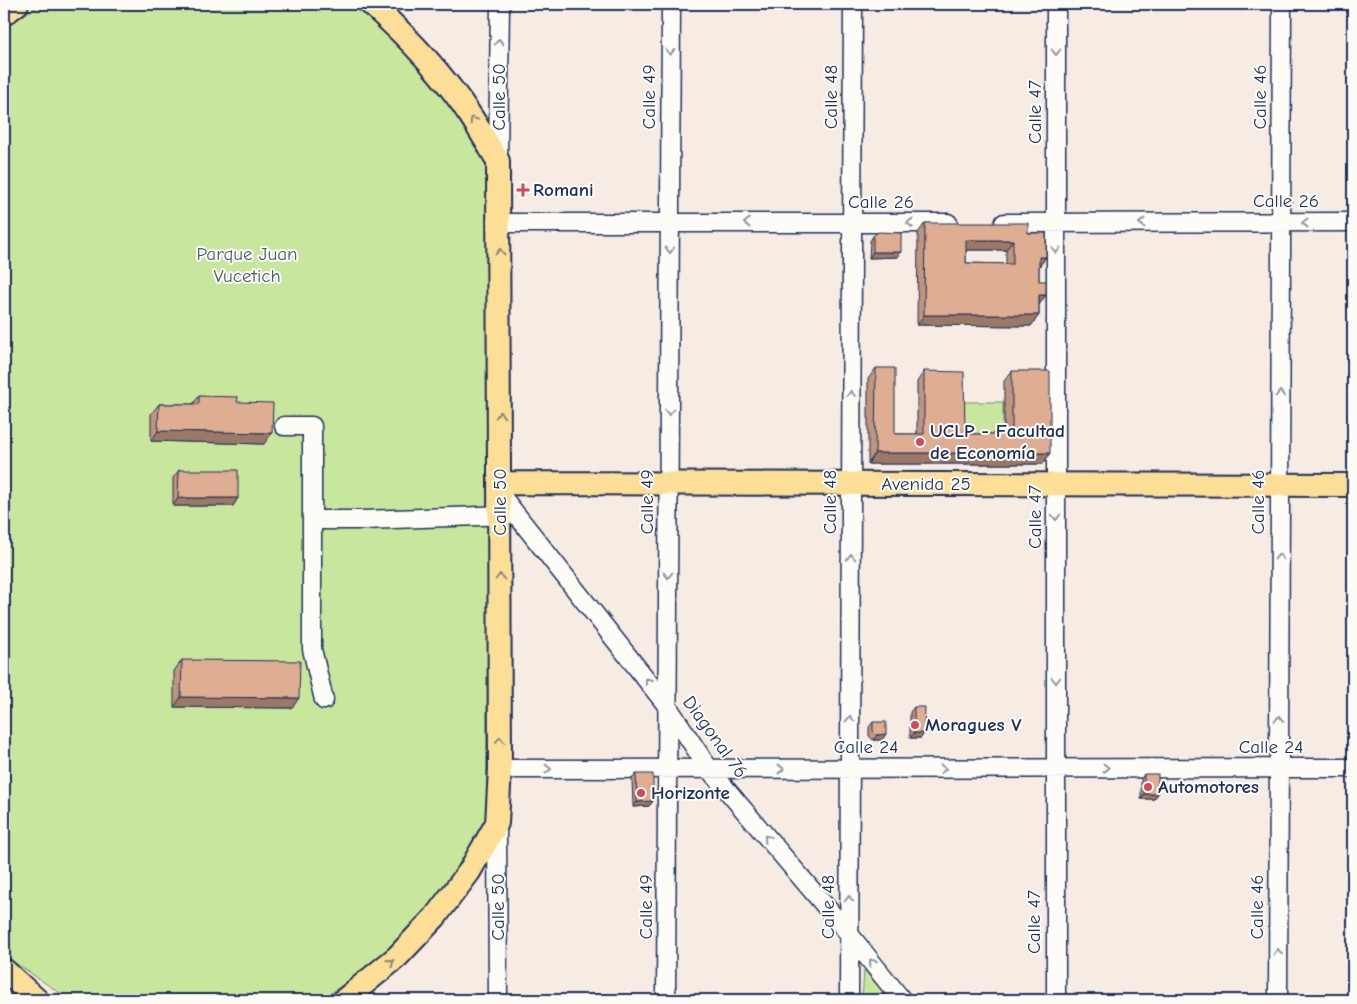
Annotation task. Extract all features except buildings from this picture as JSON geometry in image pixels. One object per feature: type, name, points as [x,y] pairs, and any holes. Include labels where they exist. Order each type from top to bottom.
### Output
[{"type":"main road","points":[[4,14],[17,4]]},
{"type":"main road","points":[[371,4],[399,29],[436,70],[469,114],[498,161]]},
{"type":"main road","name":"Calle 50","points":[[497,824],[500,769],[504,502],[498,161]]},
{"type":"main road","name":"Avenida 25","points":[[504,502],[668,488],[1280,489],[1353,485]]},
{"type":"main road","name":"Avenida 25","points":[[1280,489],[1353,493]]},
{"type":"main road","points":[[350,998],[397,957],[435,917],[469,872],[497,824]]},
{"type":"main road","points":[[4,970],[37,1000]]},
{"type":"street","name":"Calle 50","points":[[498,161],[500,4]]},
{"type":"street","name":"Calle 49","points":[[666,1000],[671,4]]},
{"type":"street","name":"Calle 48","points":[[849,1000],[852,4]]},
{"type":"street","name":"Calle 47","points":[[1056,4],[1056,1000]]},
{"type":"street","name":"Calle 46","points":[[1278,1000],[1282,4]]},
{"type":"street","name":"Calle 26","points":[[988,223],[1353,222]]},
{"type":"street","name":"Calle 26","points":[[500,223],[968,223]]},
{"type":"street","points":[[284,426],[312,426],[312,649],[324,700]]},
{"type":"street","points":[[312,520],[373,520],[504,502]]},
{"type":"street","name":"Diagonal 76","points":[[504,502],[668,707],[709,769],[849,934],[902,1000]]},
{"type":"street","name":"Calle 24","points":[[500,769],[1353,768]]},
{"type":"street","name":"Calle 50","points":[[497,824],[498,1000]]},
{"type":"green space","name":"Parque Juan Vucetich","points":[[40,4],[349,4],[414,52],[492,166],[486,828],[409,938],[321,1000],[70,1000],[4,955],[4,29]]},
{"type":"green space","points":[[959,402],[1003,402],[1003,443],[958,442]]},
{"type":"green space","points":[[864,970],[890,1000],[862,1000]]},
{"type":"place","name":"Romani","points":[[523,190]]},
{"type":"place","name":"UCLP - Facultad de Economía","points":[[920,442]]},
{"type":"place","name":"Moragues V","points":[[915,725]]},
{"type":"place","name":"Automotores","points":[[1148,787]]},
{"type":"place","name":"Horizonte","points":[[641,793]]}]
